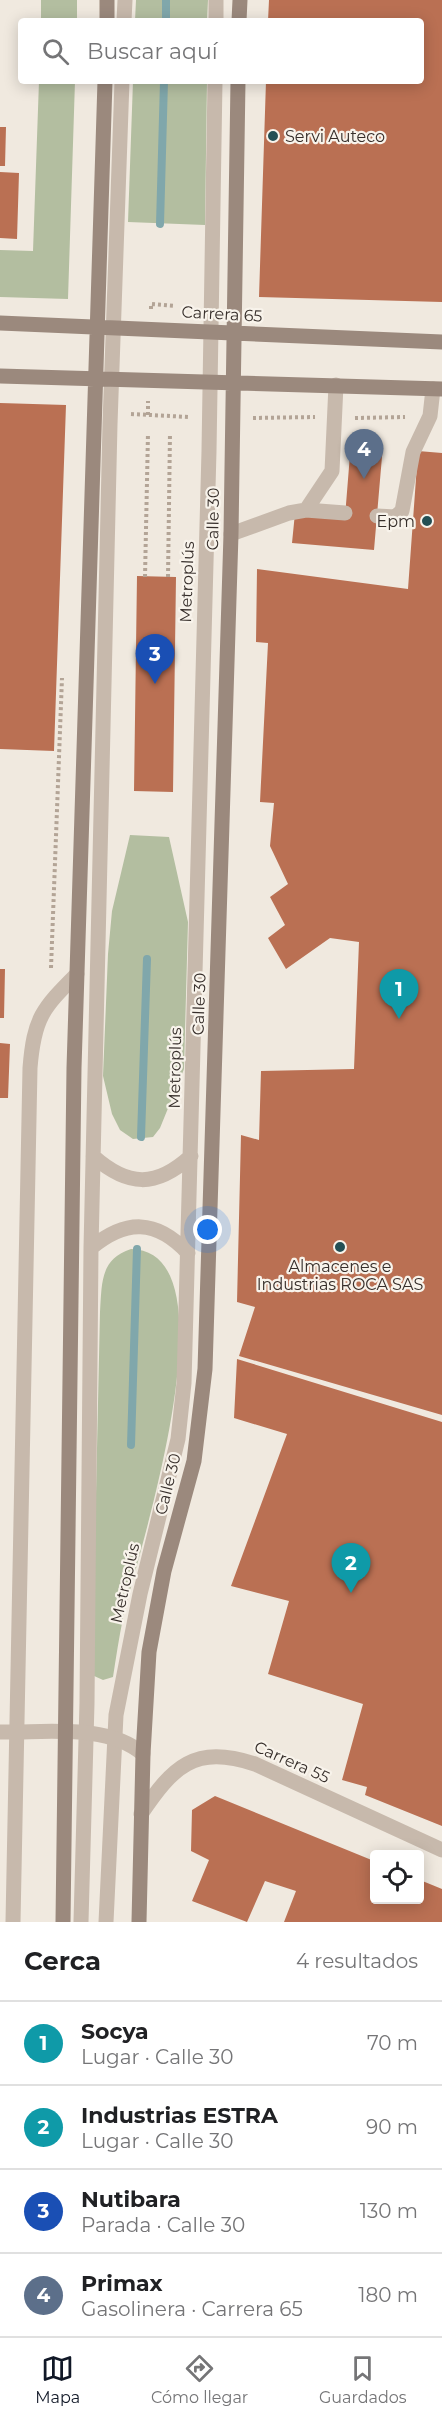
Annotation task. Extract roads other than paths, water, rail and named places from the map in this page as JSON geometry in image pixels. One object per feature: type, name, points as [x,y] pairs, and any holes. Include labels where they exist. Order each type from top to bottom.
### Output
[{"type":"main road","points":[[107,0],[107,18]]},
{"type":"main road","points":[[239,18],[240,0]]},
{"type":"main road","points":[[63,1922],[68,1370],[77,974],[105,84]]},
{"type":"main road","name":"Calle 30","points":[[139,1922],[145,1697],[155,1611],[194,1461],[203,1401],[209,1300],[231,534],[238,84]]},
{"type":"main road","name":"Carrera 65","points":[[0,322],[442,342]]},
{"type":"main road","points":[[0,376],[437,389]]},
{"type":"street","points":[[124,18],[125,0]]},
{"type":"street","points":[[216,0],[216,18]]},
{"type":"street","name":"Metroplús","points":[[81,1922],[87,1734],[93,1156],[112,379],[122,84]]},
{"type":"street","name":"Metroplús","points":[[106,1922],[116,1715],[138,1604],[179,1430],[184,1383],[210,382],[215,84]]},
{"type":"street","points":[[306,510],[332,471],[336,385]]},
{"type":"street","points":[[377,516],[395,517],[402,511],[414,452],[430,416],[437,389]]},
{"type":"street","points":[[231,534],[289,513],[306,510],[345,513]]},
{"type":"street","points":[[13,1922],[30,1068],[36,1024],[44,1008],[77,974]]},
{"type":"street","points":[[93,1156],[117,1174],[133,1180],[150,1180],[167,1174],[190,1156]]},
{"type":"street","points":[[91,1248],[115,1231],[131,1227],[148,1227],[165,1233],[188,1253]]},
{"type":"street","points":[[0,1732],[65,1733],[114,1737],[125,1741],[142,1754]]},
{"type":"street","name":"Carrera 55","points":[[141,1814],[170,1775],[195,1760],[222,1756],[255,1764],[442,1850]]},
{"type":"waterway","points":[[166,0],[166,18]]},
{"type":"waterway","points":[[160,224],[164,84]]},
{"type":"waterway","points":[[141,1137],[147,959]]},
{"type":"waterway","points":[[131,1445],[137,1249]]},
{"type":"place","name":"Servi Auteco","points":[[273,136]]},
{"type":"place","name":"Primax","points":[[364,479]]},
{"type":"place","name":"Epm","points":[[427,521]]},
{"type":"place","name":"Nutibara","points":[[155,684]]},
{"type":"place","name":"Socya","points":[[399,1019]]},
{"type":"place","name":"Almacenes e Industrias ROCA SAS","points":[[340,1247]]},
{"type":"place","name":"Industrias ESTRA","points":[[351,1593]]}]
